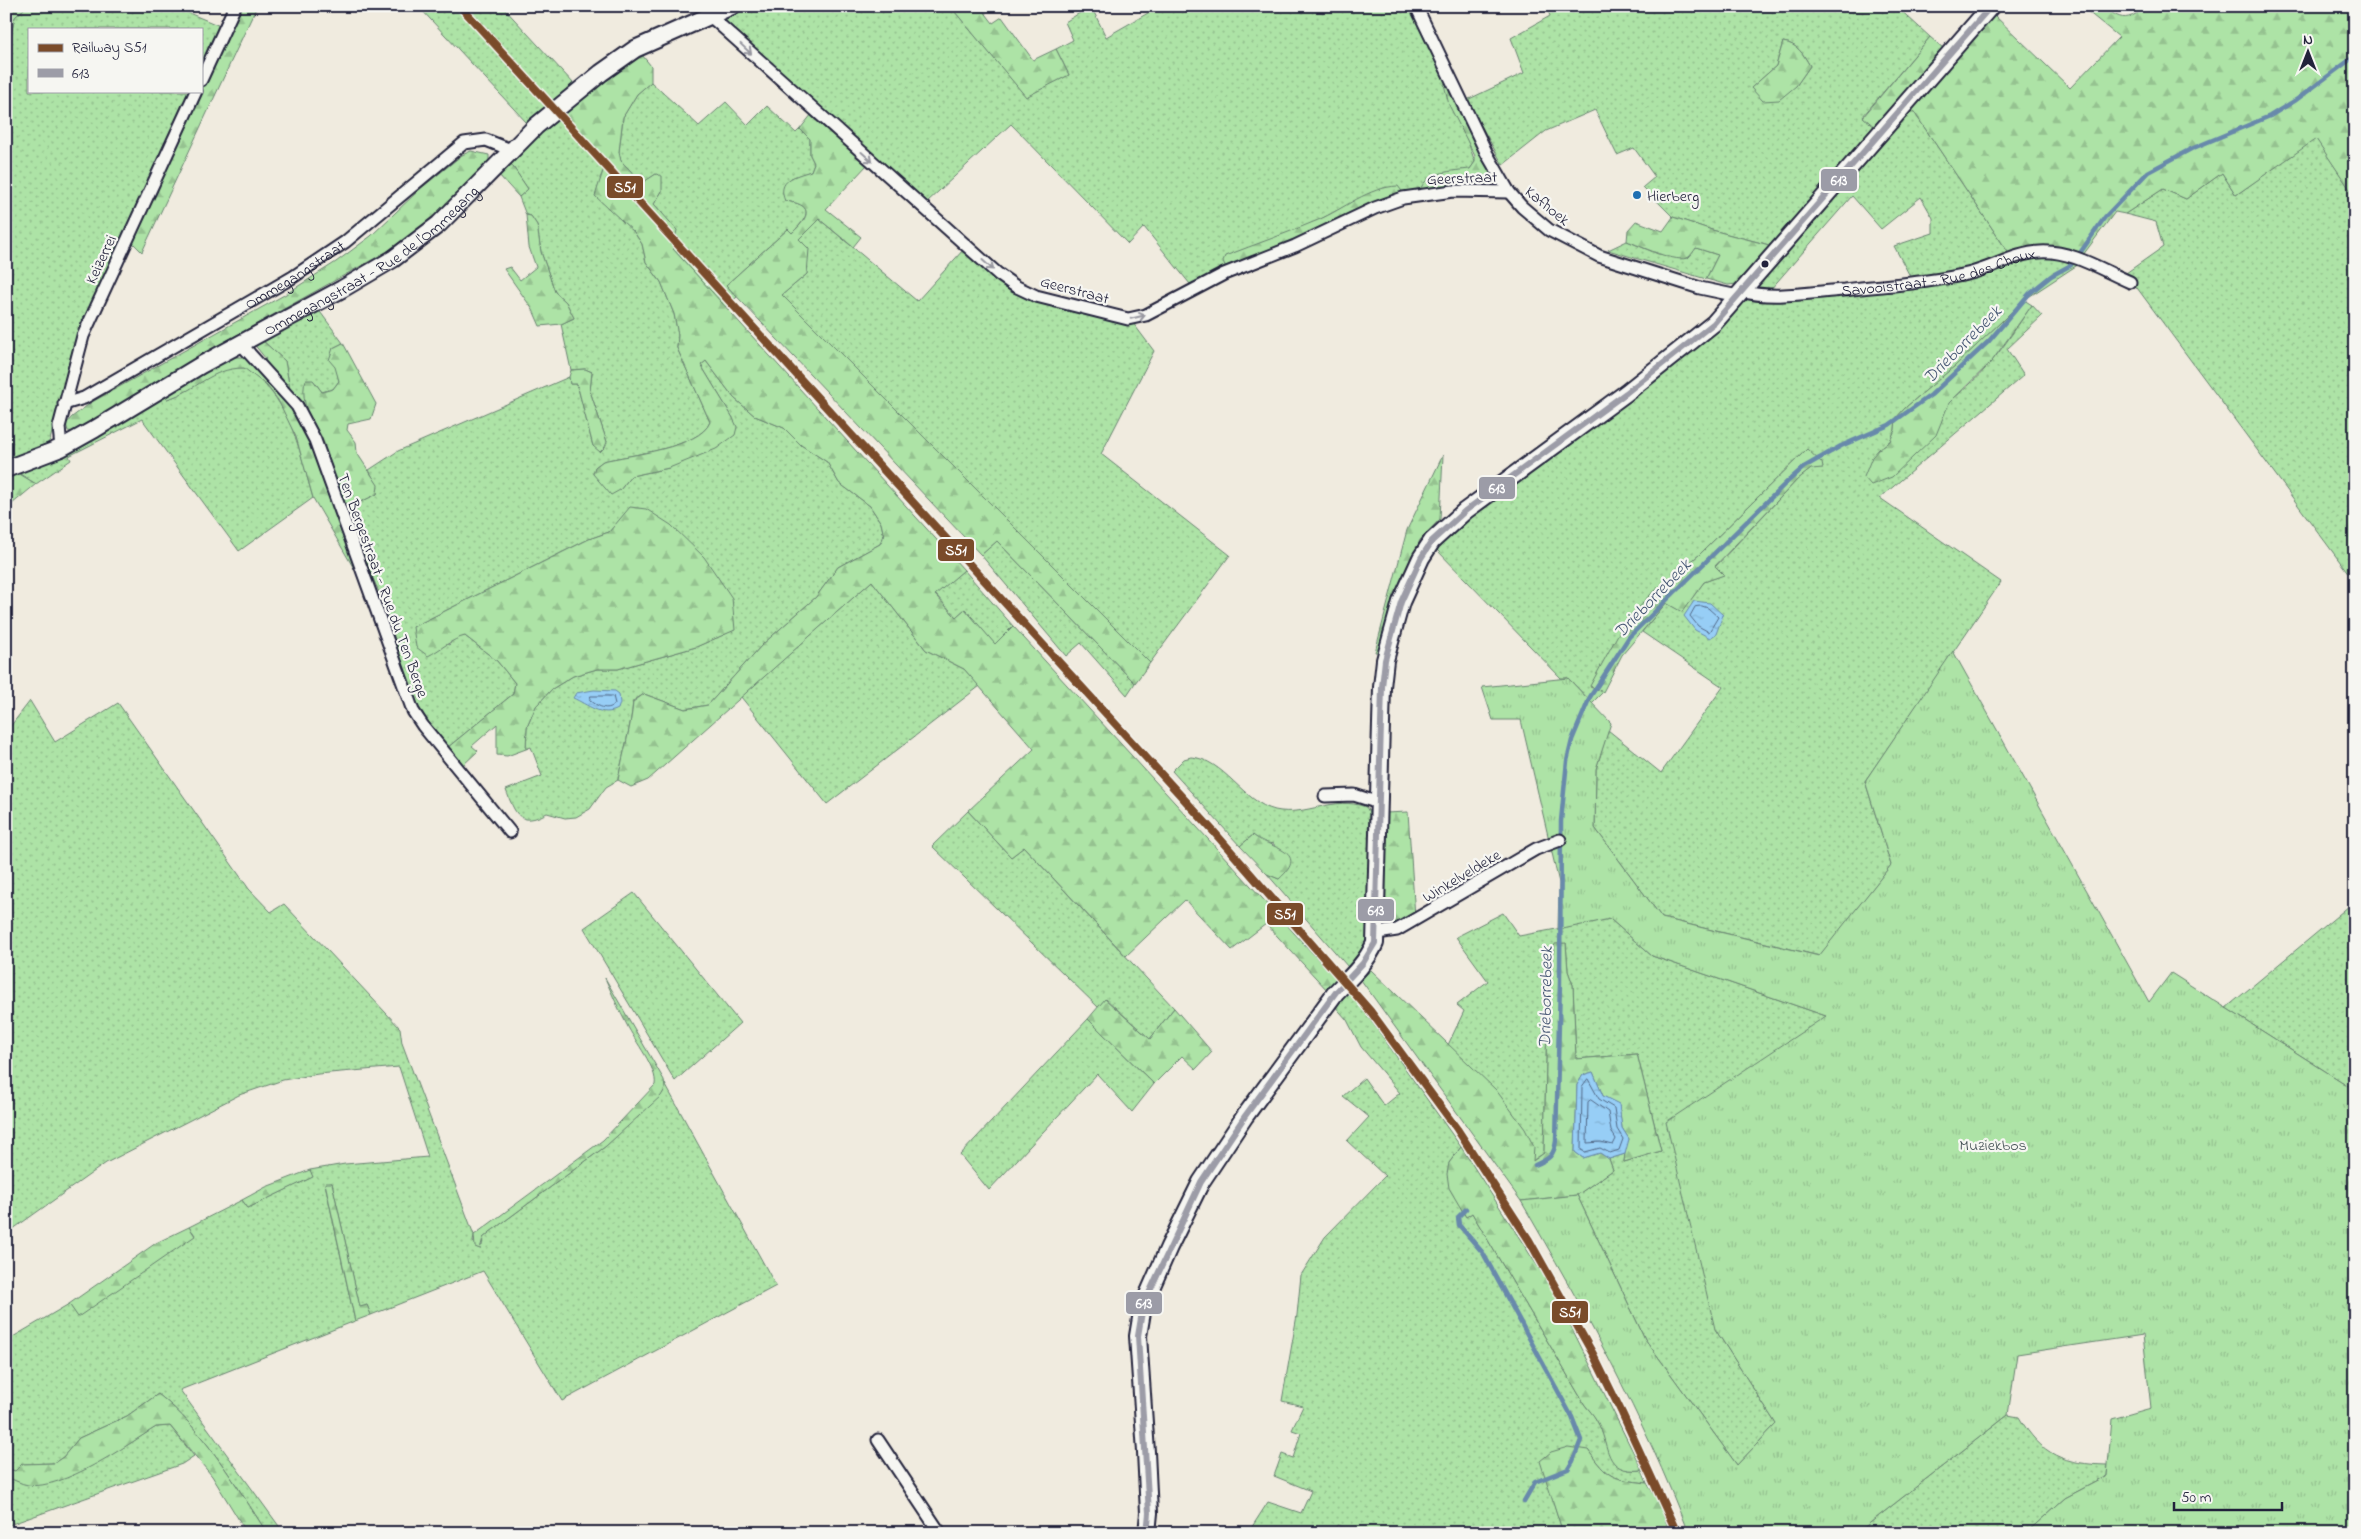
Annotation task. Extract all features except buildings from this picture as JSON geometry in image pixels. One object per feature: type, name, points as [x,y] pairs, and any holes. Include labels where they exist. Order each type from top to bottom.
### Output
[{"type":"main road","points":[[710,16],[732,6]]},
{"type":"main road","points":[[1147,1533],[1149,1513],[1147,1461],[1138,1336],[1143,1306],[1168,1246],[1208,1170],[1336,992],[1372,951],[1377,933],[1382,687],[1385,660],[1400,602],[1421,558],[1432,541],[1465,510],[1685,348],[1714,323],[1991,6]]},
{"type":"main road","name":"Ommegangstraat - Rue de l'Ommegang","points":[[6,469],[61,448],[240,343],[342,289],[411,247],[452,212],[511,150],[601,73],[629,54],[667,34],[710,16]]},
{"type":"street","points":[[202,78],[235,6]]},
{"type":"street","name":"Kafhoek","points":[[1416,6],[1487,154],[1509,192],[1522,207],[1549,230],[1599,256],[1700,288],[1740,294]]},
{"type":"street","name":"Geerstraat","points":[[710,16],[998,274],[1015,286],[1036,296],[1097,313],[1128,319],[1146,315],[1224,274],[1295,246],[1375,208],[1403,198],[1454,190],[1509,192]]},
{"type":"street","name":"Keizerrei","points":[[61,448],[59,427],[83,336],[196,92]]},
{"type":"street","name":"Ommegangstraat","points":[[64,404],[84,398],[293,277],[345,242],[464,144],[486,140],[511,150]]},
{"type":"street","name":"Savooistraat - Rue des Choux","points":[[1740,294],[1805,293],[1926,281],[1974,272],[2040,252],[2058,253],[2078,259],[2130,282]]},
{"type":"street","name":"Ten Bergestraat - Rue du Ten Berge","points":[[240,343],[297,406],[315,440],[414,711],[422,726],[510,832]]},
{"type":"street","points":[[1325,796],[1354,795],[1379,803]]},
{"type":"street","name":"Winkelveldeke","points":[[1377,933],[1397,930],[1440,907],[1536,849],[1560,840]]},
{"type":"street","points":[[878,1440],[940,1533]]},
{"type":"green space","points":[[6,6],[27,6],[15,17],[6,54]]},
{"type":"green space","points":[[27,6],[172,6],[220,26],[202,65],[202,28],[28,28],[28,92],[190,92],[104,278],[71,355],[50,440],[45,447],[6,462],[6,54],[15,17]]},
{"type":"green space","points":[[238,6],[257,6],[142,252],[131,241],[199,92],[202,92],[202,85]]},
{"type":"green space","points":[[418,6],[502,6],[574,84],[527,123]]},
{"type":"green space","points":[[743,6],[950,6],[1026,96],[1069,75],[1056,49],[1073,40],[1065,22],[1091,6],[1106,37],[1155,9],[1153,6],[1409,6],[1447,82],[1475,162],[1470,169],[1435,176],[1424,184],[1420,191],[1404,194],[1386,187],[1361,198],[1240,262],[1190,284],[1144,227],[1128,244],[1011,124],[926,203],[719,18]]},
{"type":"green space","points":[[950,6],[980,6],[993,23],[1002,17],[1033,60],[1056,49],[1069,75],[1026,97]]},
{"type":"green space","points":[[1546,6],[1896,6],[1930,37],[1863,116],[1876,128],[1773,246],[1712,230],[1673,217],[1643,187],[1655,177],[1634,148],[1617,155],[1595,110],[1546,131],[1503,165],[1467,100],[1524,73],[1511,38],[1550,16]],"holes":[[[1783,42],[1800,50],[1810,66],[1796,86],[1751,88],[1776,66]]]},
{"type":"green space","points":[[2091,6],[2100,7],[2117,16],[2129,17],[2147,6],[2355,6],[2355,197],[2316,139],[2236,195],[2222,173],[2186,199],[2163,189],[2125,214],[2115,212],[2083,255],[2039,246],[2010,255],[1912,109],[1994,15],[2070,88],[2119,37],[2087,11]]},
{"type":"green space","points":[[1930,37],[1943,48],[1876,128],[1863,117]]},
{"type":"green space","points":[[1783,42],[1796,47],[1810,66],[1796,86],[1779,100],[1763,101],[1751,88],[1776,66]]},
{"type":"green space","points":[[642,55],[651,66],[651,82],[637,94],[623,117],[619,152],[621,161],[642,183],[656,174],[662,176],[662,191],[654,204],[677,230],[673,249],[964,570],[935,595],[956,617],[965,609],[995,644],[1013,626],[1337,980],[1328,991],[1266,924],[1232,950],[1185,900],[1126,956],[1024,847],[1011,857],[968,811],[1034,749],[964,669],[926,650],[872,581],[648,780],[631,787],[618,780],[629,731],[633,702],[644,694],[685,709],[708,705],[762,645],[816,597],[838,567],[880,544],[884,536],[881,523],[870,506],[839,483],[827,462],[801,445],[784,428],[755,416],[734,398],[706,361],[701,365],[733,418],[737,427],[735,435],[716,449],[669,468],[631,476],[620,490],[611,495],[593,474],[595,467],[603,461],[678,444],[704,431],[710,422],[677,348],[678,335],[674,314],[661,282],[646,262],[642,244],[634,232],[595,196],[604,168],[558,115]]},
{"type":"green space","points":[[651,82],[699,126],[726,102],[748,125],[767,106],[796,133],[800,129],[810,138],[810,155],[814,163],[811,171],[791,178],[785,201],[801,205],[805,208],[806,212],[803,221],[792,233],[788,229],[726,285],[737,297],[725,307],[673,249],[662,213],[654,204],[662,191],[656,174],[643,183],[621,161],[619,152],[623,117],[637,94]]},
{"type":"green space","points":[[1447,82],[1494,179],[1484,188],[1479,183],[1476,186],[1420,191],[1428,179],[1441,173],[1470,169],[1475,162],[1475,156],[1449,105],[1444,84]]},
{"type":"green space","points":[[1912,109],[2010,255],[1943,275],[1911,278],[1894,246],[1933,233],[1933,218],[1921,197],[1881,229],[1852,196],[1770,290],[1755,289]]},
{"type":"green space","points":[[812,114],[868,164],[826,209],[861,237],[853,247],[819,219],[799,239],[809,249],[807,274],[782,295],[1150,663],[1135,683],[997,541],[981,555],[726,285],[788,229],[792,233],[806,216],[805,208],[801,205],[785,201],[783,188],[793,177],[811,171],[814,163],[810,155],[810,139],[800,129]]},
{"type":"green space","points":[[558,115],[605,168],[600,178],[606,205],[634,232],[642,244],[646,262],[661,282],[674,314],[678,335],[677,348],[710,422],[704,431],[678,444],[603,461],[595,467],[593,474],[620,490],[631,476],[669,468],[733,418],[701,365],[706,361],[734,398],[755,416],[784,428],[801,445],[827,462],[839,483],[870,506],[881,523],[884,536],[880,544],[838,567],[816,597],[762,645],[708,705],[685,709],[644,694],[633,701],[629,731],[618,780],[606,787],[590,809],[576,817],[565,818],[547,813],[525,819],[512,806],[506,790],[542,776],[531,747],[526,749],[527,727],[536,706],[552,689],[573,676],[597,669],[618,669],[696,647],[734,630],[619,521],[609,532],[589,539],[413,627],[449,645],[454,638],[465,636],[497,661],[515,683],[513,694],[447,748],[424,718],[415,701],[383,602],[344,510],[377,494],[377,485],[369,470],[398,451],[569,377],[570,384],[577,384],[593,446],[607,442],[590,391],[592,372],[585,369],[571,370],[561,324],[574,318],[566,302],[555,292],[541,252],[537,225],[531,216],[526,215],[519,197],[528,189],[509,161]]},
{"type":"green space","points":[[2316,138],[2355,197],[2355,582],[2126,273],[2163,247],[2156,222],[2125,214],[2163,189],[2186,199],[2222,173],[2236,195]]},
{"type":"green space","points":[[471,151],[489,155],[489,163],[442,213],[404,242],[201,355],[75,432],[68,431],[66,424],[92,402],[286,294],[336,262],[371,236],[419,190],[462,155]]},
{"type":"green space","points":[[509,161],[528,189],[519,197],[497,173]]},
{"type":"green space","points":[[1398,186],[1404,194],[1227,270],[1223,261],[1225,256],[1318,220],[1366,194],[1387,187]]},
{"type":"green space","points":[[526,215],[531,216],[537,225],[541,252],[555,292],[566,302],[574,318],[561,324],[540,326],[533,310],[504,269],[510,267],[520,280],[536,267],[529,247]]},
{"type":"green space","points":[[1673,217],[1712,230],[1773,246],[1737,284],[1728,285],[1706,279],[1718,255],[1696,248],[1689,257],[1684,259],[1668,257],[1627,241],[1628,230],[1636,221],[1663,231]]},
{"type":"green space","points":[[819,219],[917,301],[964,249],[1004,287],[1035,301],[1133,323],[1154,351],[1101,454],[1230,555],[1150,663],[782,295],[807,274],[798,239]]},
{"type":"green space","points":[[1627,241],[1658,254],[1688,258],[1696,248],[1718,255],[1706,279],[1608,250]]},
{"type":"green space","points":[[2038,257],[2064,258],[2079,264],[2024,300],[1955,366],[1906,407],[1896,418],[1895,430],[1890,441],[1879,449],[1938,410],[1970,384],[1996,356],[2032,305],[2042,316],[2007,349],[2024,375],[1880,498],[2001,582],[1865,781],[1891,865],[1820,956],[1662,918],[1595,828],[1596,769],[1608,730],[1661,773],[1723,687],[1642,632],[1666,603],[1682,611],[1704,582],[1723,575],[1715,567],[1798,479],[1811,469],[1807,449],[1699,555],[1650,595],[1590,687],[1603,692],[1592,703],[1568,678],[1561,678],[1435,548],[1442,538],[1697,347],[1749,298],[1764,298],[2003,267]]},
{"type":"green space","points":[[2024,300],[2032,305],[1992,361],[1949,403],[1936,435],[1892,477],[1871,485],[1864,477],[1872,457],[1890,441],[1895,430],[1896,418],[1906,407],[1955,366]]},
{"type":"green space","points":[[318,309],[343,343],[333,348],[339,381],[333,389],[322,392],[313,380],[304,409],[290,390],[285,361],[262,340]]},
{"type":"green space","points":[[262,340],[285,361],[290,390],[283,395],[301,420],[358,570],[356,572],[313,498],[296,437],[278,400],[267,386],[244,368],[232,369],[213,376],[178,395],[167,399],[165,397],[164,392],[229,357],[245,357],[259,366],[266,359],[253,343]]},
{"type":"green space","points":[[343,343],[376,404],[371,419],[348,424],[347,430],[356,442],[357,453],[378,485],[377,494],[344,510],[310,424],[305,406],[304,391],[306,380],[313,380],[322,392],[333,389],[339,381],[335,367],[329,360],[333,348]]},
{"type":"green space","points":[[228,368],[242,368],[250,371],[271,391],[280,404],[300,450],[313,498],[239,551],[142,419],[69,456],[71,460],[36,484],[18,473],[164,392],[167,399],[175,396]]},
{"type":"green space","points":[[585,369],[592,372],[590,391],[607,442],[600,452],[593,446],[577,384],[570,384],[571,370]]},
{"type":"green space","points":[[1807,449],[1822,463],[1823,468],[1811,469],[1798,479],[1715,566],[1724,575],[1704,582],[1682,612],[1666,603],[1622,655],[1603,692],[1590,686],[1622,627],[1650,595],[1699,555]]},
{"type":"green space","points":[[1443,455],[1440,519],[1420,540],[1410,563],[1382,652],[1375,652],[1407,530]]},
{"type":"green space","points":[[18,473],[36,484],[6,509],[6,476]]},
{"type":"green space","points":[[630,507],[646,509],[671,525],[704,557],[732,598],[735,630],[696,647],[618,669],[597,669],[573,676],[552,689],[536,706],[527,727],[526,749],[507,756],[497,755],[497,724],[472,746],[478,751],[462,766],[447,748],[513,694],[515,683],[497,661],[465,636],[428,656],[416,647],[413,627],[589,539],[609,532]]},
{"type":"green space","points":[[997,541],[1135,683],[1127,695],[1081,643],[1066,656],[981,555]]},
{"type":"green space","points":[[964,570],[1013,626],[995,645],[965,609],[956,617],[935,594]]},
{"type":"green space","points":[[872,581],[926,650],[964,669],[980,686],[827,804],[741,697]]},
{"type":"green space","name":"Muziekbos","points":[[1953,651],[2149,1002],[2171,973],[2355,1090],[2355,1533],[2026,1533],[2065,1498],[2107,1476],[2112,1419],[2151,1408],[2143,1335],[2017,1354],[2008,1415],[1857,1533],[1688,1533],[1671,1490],[1632,1405],[1589,1322],[1521,1201],[1577,1195],[1645,1339],[1737,1465],[1776,1424],[1715,1329],[1666,1122],[1826,1016],[1652,956],[1610,919],[1558,930],[1559,883],[1521,720],[1493,720],[1482,687],[1568,678],[1611,723],[1596,769],[1595,828],[1662,918],[1819,956],[1891,865],[1865,781]]},
{"type":"green space","points":[[30,701],[55,742],[118,703],[249,889],[271,912],[284,904],[400,1028],[402,1043],[474,1235],[473,1242],[482,1246],[483,1238],[490,1232],[606,1146],[665,1089],[665,1084],[776,1286],[562,1401],[483,1271],[371,1315],[367,1305],[360,1308],[332,1183],[325,1184],[355,1321],[180,1390],[284,1533],[267,1533],[205,1441],[175,1408],[158,1394],[127,1416],[79,1438],[63,1457],[54,1463],[22,1464],[15,1471],[6,1468],[6,1341],[69,1304],[78,1316],[195,1235],[189,1227],[242,1200],[248,1208],[312,1177],[310,1170],[345,1164],[428,1157],[399,1067],[318,1074],[283,1080],[239,1095],[106,1163],[6,1234],[6,732]]},
{"type":"green space","points":[[1191,757],[1214,765],[1253,799],[1275,810],[1298,811],[1342,803],[1366,807],[1369,812],[1368,937],[1364,949],[1348,967],[1267,874],[1279,879],[1274,844],[1261,842],[1253,835],[1240,846],[1172,771],[1184,759]]},
{"type":"green space","points":[[968,811],[1011,857],[1024,847],[1174,1008],[1150,1039],[1106,999],[1099,1008],[932,846]]},
{"type":"green space","points":[[1408,812],[1415,917],[1399,925],[1386,925],[1385,813]]},
{"type":"green space","points":[[1253,835],[1284,851],[1289,856],[1291,862],[1288,869],[1279,879],[1267,874],[1240,846]]},
{"type":"green space","points":[[634,893],[740,1023],[675,1081],[584,928]]},
{"type":"green space","points":[[2355,901],[2355,1090],[2226,1008]]},
{"type":"green space","points":[[1503,913],[1519,936],[1610,919],[1652,956],[1826,1016],[1715,1329],[1776,1424],[1737,1465],[1645,1339],[1577,1195],[1613,1170],[1609,1159],[1625,1154],[1624,1162],[1661,1151],[1637,1054],[1576,1059],[1573,985],[1568,971],[1566,943],[1548,976],[1544,1153],[1532,1161],[1448,1045],[1464,1011],[1457,1005],[1488,981],[1456,937]]},
{"type":"green space","points":[[1566,943],[1568,971],[1573,985],[1576,1059],[1637,1054],[1661,1151],[1624,1162],[1626,1145],[1629,1139],[1622,1128],[1619,1105],[1603,1096],[1593,1072],[1583,1075],[1577,1085],[1575,1152],[1583,1158],[1600,1153],[1609,1159],[1613,1170],[1577,1195],[1521,1201],[1361,980],[1371,970],[1496,1090],[1525,1129],[1534,1147],[1533,1161],[1544,1153],[1548,976],[1555,944]]},
{"type":"green space","points":[[605,978],[664,1080],[665,1089],[661,1096],[606,1146],[490,1232],[483,1238],[480,1249],[475,1247],[474,1235],[603,1140],[655,1085],[653,1071],[618,1008]]},
{"type":"green space","points":[[1349,990],[1461,1147],[1449,1163],[1463,1211],[1466,1217],[1472,1213],[1585,1405],[1596,1419],[1610,1456],[1620,1467],[1629,1470],[1642,1470],[1647,1483],[1612,1476],[1601,1467],[1588,1450],[1554,1504],[1563,1533],[1358,1533],[1337,1525],[1333,1533],[1248,1533],[1268,1502],[1301,1513],[1311,1491],[1274,1476],[1282,1454],[1293,1458],[1301,1433],[1292,1430],[1303,1406],[1282,1401],[1297,1315],[1301,1275],[1325,1237],[1385,1176],[1347,1141],[1369,1117],[1343,1096],[1364,1078],[1384,1106],[1400,1093],[1361,1047],[1347,1020],[1333,1004]]},
{"type":"green space","points":[[1105,999],[1150,1039],[1174,1008],[1212,1052],[1196,1069],[1182,1056],[1154,1084],[1088,1019]]},
{"type":"green space","points":[[1088,1019],[1154,1084],[1132,1112],[1097,1074],[989,1190],[960,1155]]},
{"type":"green space","points":[[1461,1147],[1554,1292],[1642,1470],[1620,1468],[1614,1463],[1596,1419],[1585,1405],[1472,1213],[1466,1217],[1449,1188],[1447,1174],[1449,1163]]},
{"type":"green space","points":[[310,1170],[313,1177],[248,1208],[242,1200],[266,1187]]},
{"type":"green space","points":[[325,1183],[332,1183],[360,1307],[367,1305],[371,1315],[355,1321]]},
{"type":"green space","points":[[189,1227],[195,1236],[78,1317],[69,1304],[156,1243]]},
{"type":"green space","points":[[158,1394],[175,1408],[205,1441],[267,1533],[247,1533],[212,1476],[170,1426],[156,1427],[94,1465],[58,1481],[42,1485],[28,1485],[6,1477],[6,1468],[15,1471],[22,1464],[54,1463],[63,1457],[79,1438],[127,1416]]},
{"type":"green space","points":[[2008,1415],[2019,1417],[2036,1441],[2056,1455],[2079,1463],[2108,1465],[2107,1476],[2065,1498],[2026,1533],[1857,1533]]},
{"type":"green space","points":[[170,1426],[194,1456],[182,1464],[6,1526],[6,1477],[28,1485],[46,1483],[127,1445],[156,1427]]},
{"type":"green space","points":[[1568,1447],[1588,1450],[1601,1467],[1612,1476],[1647,1483],[1659,1503],[1670,1533],[1563,1533],[1540,1461],[1551,1452]]},
{"type":"water","points":[[1694,601],[1710,603],[1723,615],[1716,634],[1710,638],[1695,630],[1684,616]]},
{"type":"water","points":[[594,690],[615,691],[619,694],[620,703],[618,709],[606,712],[600,711],[573,698],[576,693]]},
{"type":"water","points":[[1593,1072],[1603,1096],[1619,1104],[1622,1128],[1629,1139],[1625,1154],[1609,1159],[1600,1153],[1583,1158],[1575,1152],[1577,1085],[1583,1075]]},
{"type":"waterway","name":"Drieborrebeek","points":[[2080,253],[2105,217],[2148,172],[2191,149],[2270,116],[2296,100],[2355,56]]},
{"type":"waterway","name":"Drieborrebeek","points":[[1535,1165],[1550,1156],[1556,1141],[1560,982],[1561,821],[1567,761],[1572,740],[1590,697],[1629,637],[1786,483],[1804,467],[1841,446],[1889,425],[1931,395],[1989,341],[2030,293],[2051,276],[2071,265]]},
{"type":"waterway","name":"Drieborrebeek","points":[[1466,1209],[1458,1217],[1459,1225],[1483,1253],[1572,1417],[1581,1440],[1568,1469],[1535,1482],[1524,1501]]},
{"type":"rail line","name":"S51","points":[[460,6],[1214,832],[1371,1012],[1457,1129],[1529,1240],[1593,1354],[1677,1533]]},
{"type":"transit line","name":"613","points":[[1147,1533],[1149,1513],[1138,1336],[1143,1306],[1201,1182],[1245,1116],[1336,992],[1363,963],[1375,943],[1382,687],[1385,660],[1401,602],[1421,558],[1432,541],[1465,511],[1626,393],[1714,323],[1991,6]]},
{"type":"place","name":"Hierberg","points":[[1637,195]]}]
